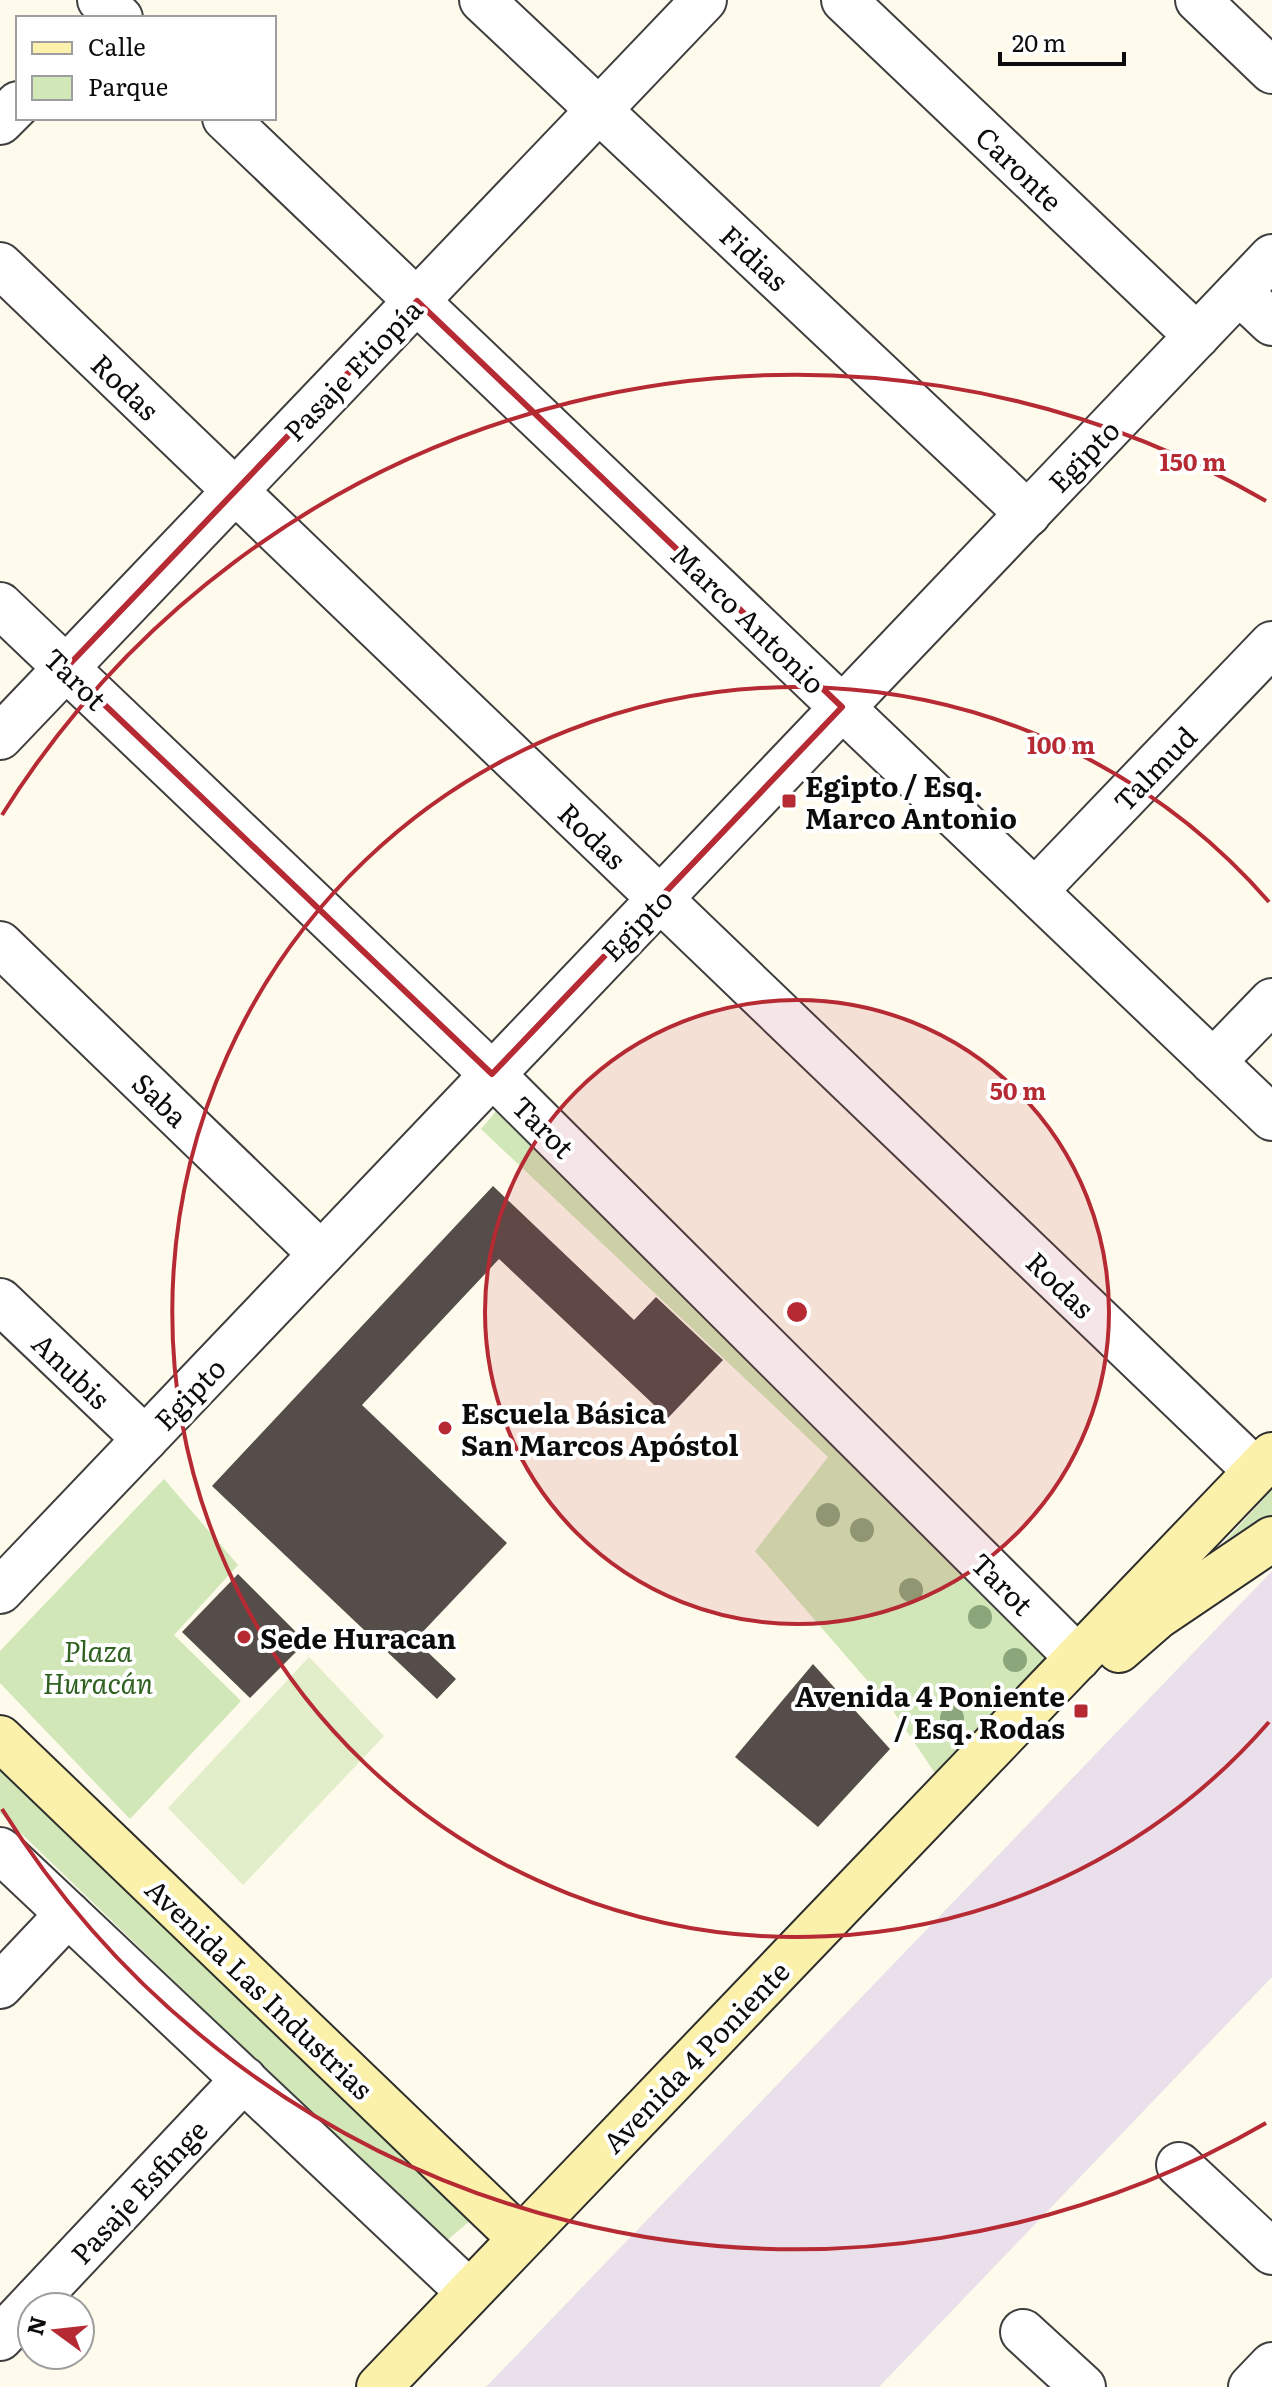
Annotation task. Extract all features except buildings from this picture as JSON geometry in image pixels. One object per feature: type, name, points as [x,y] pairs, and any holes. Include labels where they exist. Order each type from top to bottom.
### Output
[{"type":"street","name":"Fidias","points":[[482,0],[1028,514]]},
{"type":"street","name":"Pasaje Etiopía","points":[[0,737],[704,0]]},
{"type":"street","name":"Caronte","points":[[844,0],[1197,336]]},
{"type":"street","points":[[1198,0],[1272,71]]},
{"type":"street","points":[[0,122],[16,106]]},
{"type":"street","name":"Marco Antonio","points":[[227,120],[1272,1118]]},
{"type":"street","name":"Egipto","points":[[0,1591],[1272,257]]},
{"type":"street","name":"Rodas","points":[[0,265],[660,899],[1264,1463]]},
{"type":"street","points":[[1239,292],[1272,323]]},
{"type":"street","name":"Tarot","points":[[0,605],[492,1074],[1078,1658]]},
{"type":"street","name":"Talmud","points":[[1035,891],[1272,644]]},
{"type":"street","name":"Saba","points":[[0,944],[321,1254]]},
{"type":"street","points":[[1213,1062],[1272,1001]]},
{"type":"street","name":"Anubis","points":[[0,1301],[145,1439]]},
{"type":"street","name":"Avenida 4 Poniente","points":[[379,2387],[1264,1463]]},
{"type":"street","name":"Avenida 4 Poniente","points":[[1013,1726],[1099,1668],[1158,1616],[1272,1539]]},
{"type":"street","name":"Avenida Las Industrias","points":[[0,1738],[520,2238]]},
{"type":"street","points":[[0,1850],[469,2292]]},
{"type":"street","points":[[0,1986],[68,1914]]},
{"type":"street","name":"Pasaje Esfinge","points":[[0,2338],[244,2079]]},
{"type":"street","points":[[1179,2165],[1272,2252]]},
{"type":"street","points":[[1023,2332],[1083,2387]]},
{"type":"street","points":[[1251,2387],[1272,2365]]},
{"type":"highlighted area","points":[[417,301],[842,707],[492,1074],[66,668]]},
{"type":"shaded area","points":[[1272,1571],[1272,1977],[879,2387],[486,2387]]},
{"type":"green space","points":[[497,1110],[820,1414],[1062,1656],[941,1782],[891,1708],[755,1551],[828,1457],[481,1129]]},
{"type":"green space","name":"Plaza Huracán","points":[[164,1479],[238,1565],[174,1635],[241,1701],[130,1819],[0,1683],[0,1651]]},
{"type":"green space","points":[[1272,1490],[1272,1515],[1224,1542]]},
{"type":"green space","points":[[309,1657],[384,1736],[243,1885],[168,1808]]},
{"type":"green space","points":[[0,1765],[471,2220],[445,2242],[0,1813]]},
{"type":"place","name":"Egipto / Esq. Marco Antonio","points":[[789,801]]},
{"type":"place","name":"Escuela Básica San Marcos Apóstol","points":[[445,1428]]},
{"type":"place","name":"Sede Huracan","points":[[244,1637]]},
{"type":"place","name":"Avenida 4 Poniente / Esq. Rodas","points":[[1081,1711]]}]
